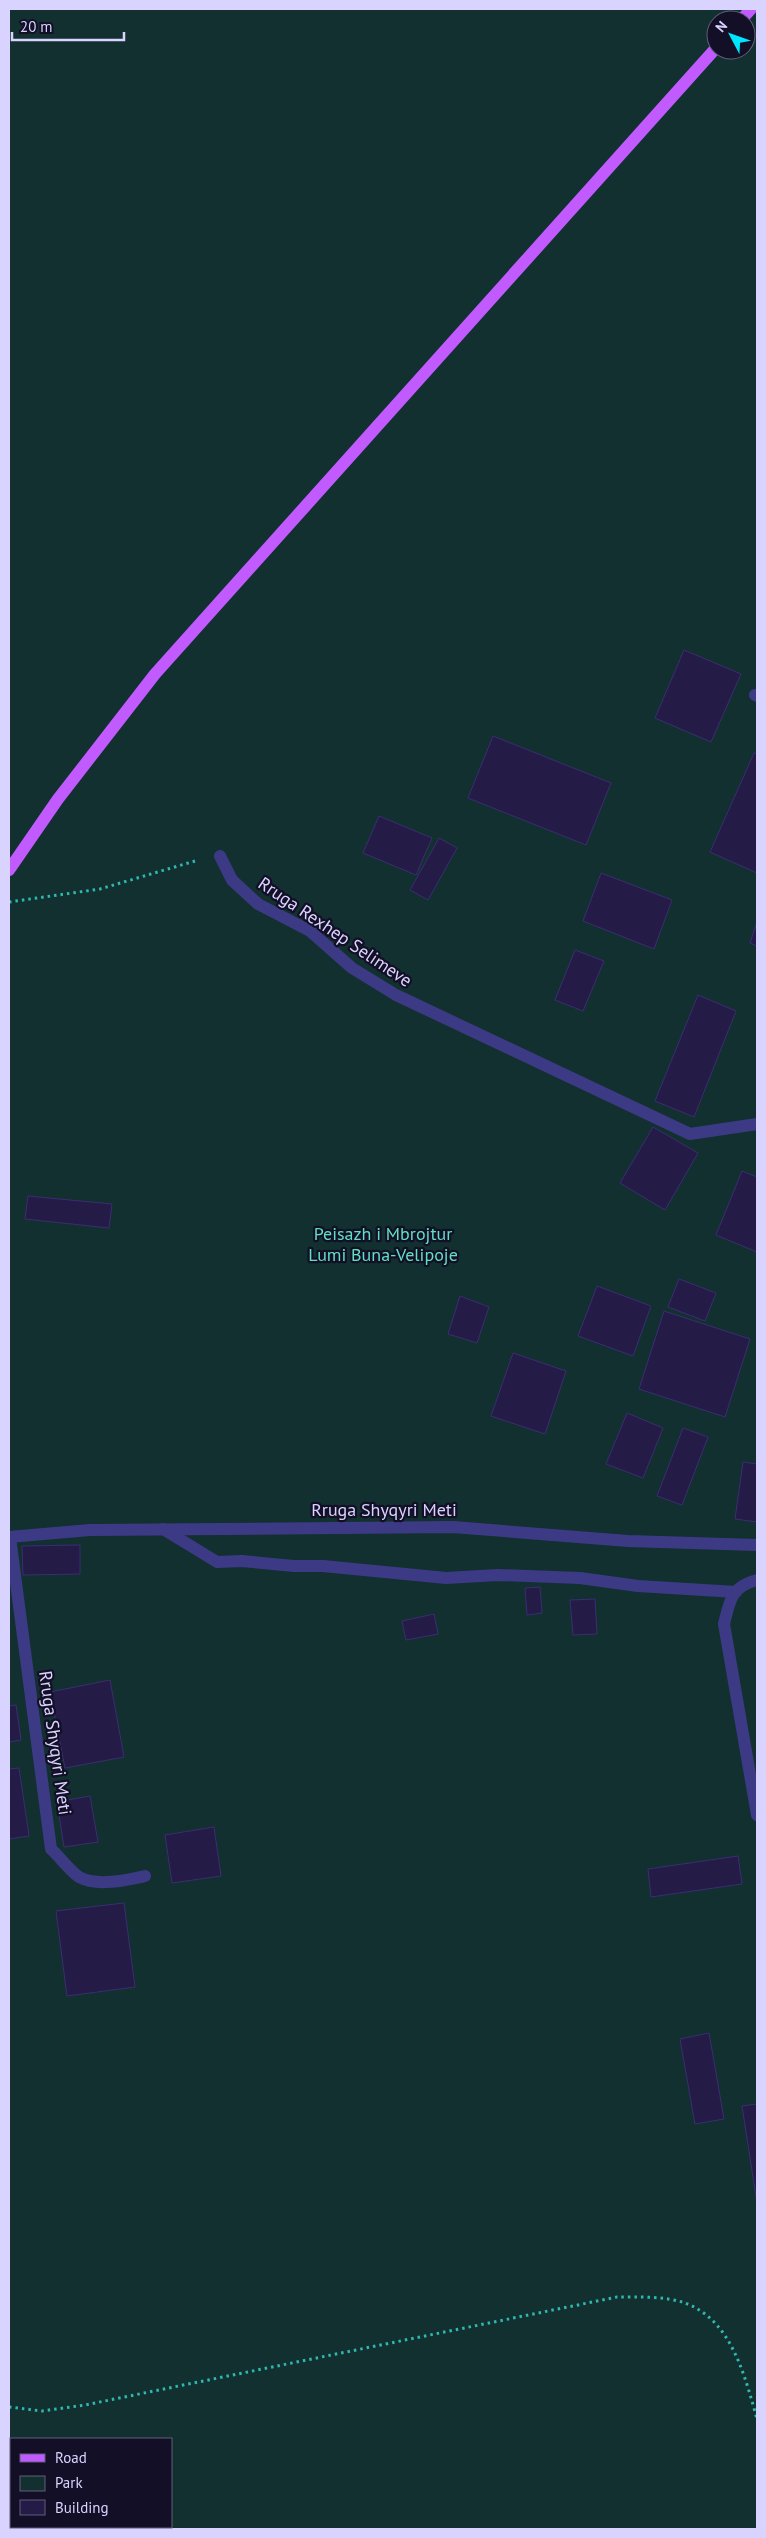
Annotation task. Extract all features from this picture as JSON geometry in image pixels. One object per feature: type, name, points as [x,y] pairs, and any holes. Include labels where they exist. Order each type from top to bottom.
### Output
[{"type":"main road","points":[[9,870],[58,799],[155,674],[706,59]]},
{"type":"street","name":"Rruga Rexhep Selimeve","points":[[220,856],[232,880],[258,904],[310,931],[352,968],[396,995],[690,1134],[757,1124]]},
{"type":"street","name":"Rruga Shyqyri Meti","points":[[145,1876],[122,1881],[98,1881],[80,1877],[51,1849],[9,1537],[90,1530],[453,1527],[628,1541],[757,1545]]},
{"type":"street","points":[[163,1529],[217,1562],[242,1561],[294,1566],[323,1566],[446,1578],[498,1575],[580,1578],[638,1586],[736,1592]]},
{"type":"street","points":[[757,1580],[742,1584],[730,1601],[724,1624],[757,1815]]},
{"type":"path","points":[[9,902],[100,889],[196,860],[220,856]]},
{"type":"path","points":[[9,2407],[42,2411],[85,2405],[617,2297],[649,2298],[685,2303],[713,2320],[732,2348],[745,2376],[757,2419]]},
{"type":"green space","name":"Peisazh i Mbrojtur Lumi Buna-Velipoje","points":[[9,9],[757,9],[757,2529],[9,2529]]},
{"type":"building","points":[[684,650],[741,674],[711,742],[655,718]]},
{"type":"building","points":[[493,736],[611,783],[586,845],[468,798]]},
{"type":"building","points":[[754,753],[757,754],[757,873],[710,852]]},
{"type":"building","points":[[379,816],[432,838],[416,875],[363,853]]},
{"type":"building","points":[[439,838],[457,848],[428,900],[410,890]]},
{"type":"building","points":[[601,873],[672,900],[654,949],[583,921]]},
{"type":"building","points":[[757,922],[757,946],[750,943]]},
{"type":"building","points":[[575,950],[604,961],[583,1011],[555,1000]]},
{"type":"building","points":[[698,995],[736,1011],[694,1117],[655,1101]]},
{"type":"building","points":[[653,1127],[698,1153],[665,1210],[620,1183]]},
{"type":"building","points":[[742,1171],[757,1177],[757,1252],[716,1235]]},
{"type":"building","points":[[28,1196],[112,1204],[109,1228],[25,1219]]},
{"type":"building","points":[[679,1279],[716,1293],[705,1321],[668,1307]]},
{"type":"building","points":[[597,1286],[651,1306],[633,1356],[578,1336]]},
{"type":"building","points":[[460,1296],[489,1307],[477,1343],[448,1334]]},
{"type":"building","points":[[664,1311],[750,1339],[725,1417],[639,1389]]},
{"type":"building","points":[[513,1353],[566,1371],[545,1434],[491,1416]]},
{"type":"building","points":[[627,1413],[663,1428],[643,1478],[606,1464]]},
{"type":"building","points":[[683,1428],[708,1437],[682,1505],[657,1496]]},
{"type":"building","points":[[743,1462],[757,1464],[757,1522],[735,1519]]},
{"type":"building","points":[[80,1545],[80,1574],[23,1575],[22,1546]]},
{"type":"building","points":[[540,1587],[542,1613],[527,1615],[525,1588]]},
{"type":"building","points":[[595,1599],[597,1634],[573,1635],[570,1600]]},
{"type":"building","points":[[434,1614],[438,1634],[406,1640],[402,1621]]},
{"type":"building","points":[[110,1680],[124,1757],[65,1768],[50,1692]]},
{"type":"building","points":[[16,1705],[21,1740],[9,1742],[9,1706]]},
{"type":"building","points":[[19,1768],[29,1836],[9,1839],[9,1769]]},
{"type":"building","points":[[90,1796],[98,1842],[64,1847],[57,1802]]},
{"type":"building","points":[[214,1827],[221,1876],[172,1883],[165,1835]]},
{"type":"building","points":[[738,1856],[742,1884],[651,1897],[648,1869]]},
{"type":"building","points":[[124,1903],[135,1987],[67,1996],[56,1911]]},
{"type":"building","points":[[709,2033],[724,2119],[695,2124],[680,2039]]},
{"type":"building","points":[[757,2104],[757,2203],[742,2106]]}]
